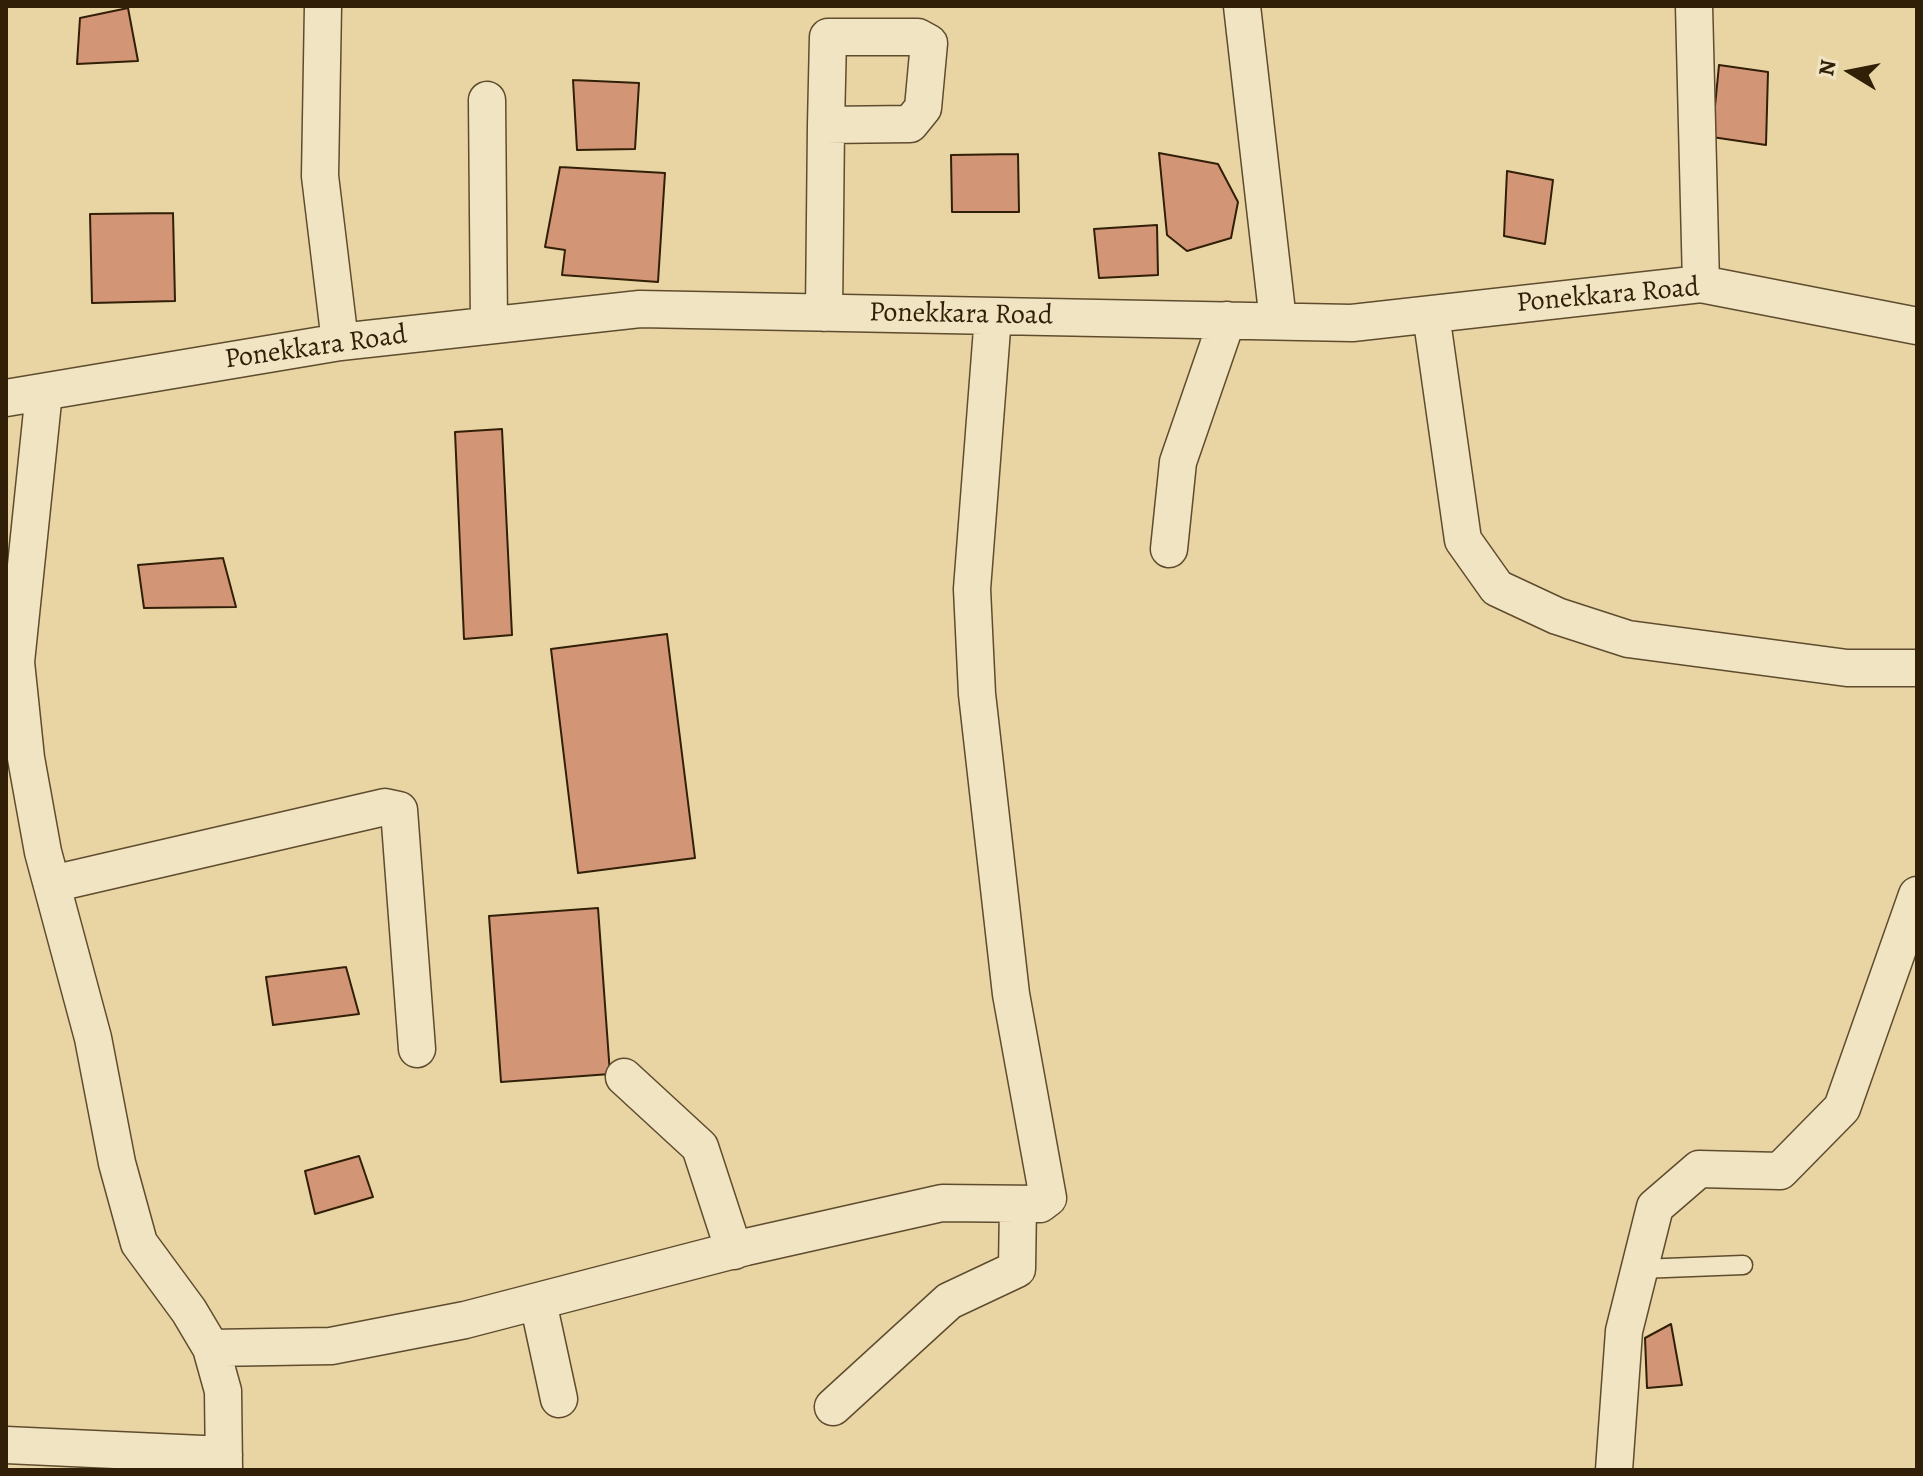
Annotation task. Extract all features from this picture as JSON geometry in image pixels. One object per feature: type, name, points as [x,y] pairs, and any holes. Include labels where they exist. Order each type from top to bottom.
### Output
[{"type":"street","points":[[323,6],[320,176],[340,342]]},
{"type":"street","points":[[1242,6],[1278,321]]},
{"type":"street","points":[[1694,6],[1701,284]]},
{"type":"street","points":[[487,100],[489,325]]},
{"type":"street","points":[[824,313],[826,125]]},
{"type":"street","name":"Ponekkara Road","points":[[6,398],[340,342],[640,309],[1352,323],[1701,284],[1917,326]]},
{"type":"street","points":[[1431,314],[1463,540],[1497,588],[1557,616],[1628,639],[1847,668],[1917,668]]},
{"type":"street","points":[[211,1348],[331,1346],[465,1320],[734,1251],[942,1203],[1040,1204],[1048,1198],[1011,994],[977,694],[972,589],[993,316]]},
{"type":"street","points":[[1169,549],[1178,462],[1227,320]]},
{"type":"street","points":[[6,1445],[224,1462],[223,1391],[211,1348],[189,1311],[139,1243],[117,1163],[93,1038],[52,884],[26,758],[16,662],[44,392]]},
{"type":"street","points":[[52,884],[385,807],[399,810],[417,1049]]},
{"type":"street","points":[[1614,1470],[1624,1331],[1655,1207],[1699,1169],[1780,1171],[1842,1108],[1909,940],[1917,895]]},
{"type":"street","points":[[624,1077],[700,1147],[734,1251]]},
{"type":"street","points":[[833,1407],[949,1301],[1017,1269],[1018,1204]]},
{"type":"street","points":[[538,1302],[559,1399]]},
{"type":"lane","points":[[1640,1269],[1743,1265]]},
{"type":"building","points":[[128,8],[138,61],[77,64],[80,18]]},
{"type":"building","points":[[1719,65],[1768,72],[1766,145],[1712,137]]},
{"type":"building","points":[[573,80],[639,83],[635,149],[577,150]]},
{"type":"building","points":[[1159,153],[1218,164],[1238,202],[1231,238],[1187,251],[1167,235]]},
{"type":"building","points":[[1018,154],[1019,212],[952,212],[951,155]]},
{"type":"building","points":[[560,167],[665,173],[658,282],[562,275],[565,250],[545,247]]},
{"type":"building","points":[[1507,171],[1553,180],[1545,244],[1504,236]]},
{"type":"building","points":[[173,213],[175,301],[92,303],[90,214]]},
{"type":"building","points":[[1157,225],[1158,275],[1099,278],[1094,229]]},
{"type":"building","points":[[502,429],[512,635],[464,639],[455,432]]},
{"type":"building","points":[[223,558],[236,607],[144,608],[138,565]]},
{"type":"building","points":[[667,634],[695,858],[578,873],[551,649]]},
{"type":"building","points":[[598,908],[610,1074],[501,1082],[489,916]]},
{"type":"building","points":[[346,967],[359,1014],[273,1025],[266,977]]},
{"type":"building","points":[[359,1156],[373,1197],[315,1214],[305,1171]]},
{"type":"building","points":[[1671,1324],[1682,1385],[1647,1388],[1645,1338]]}]
